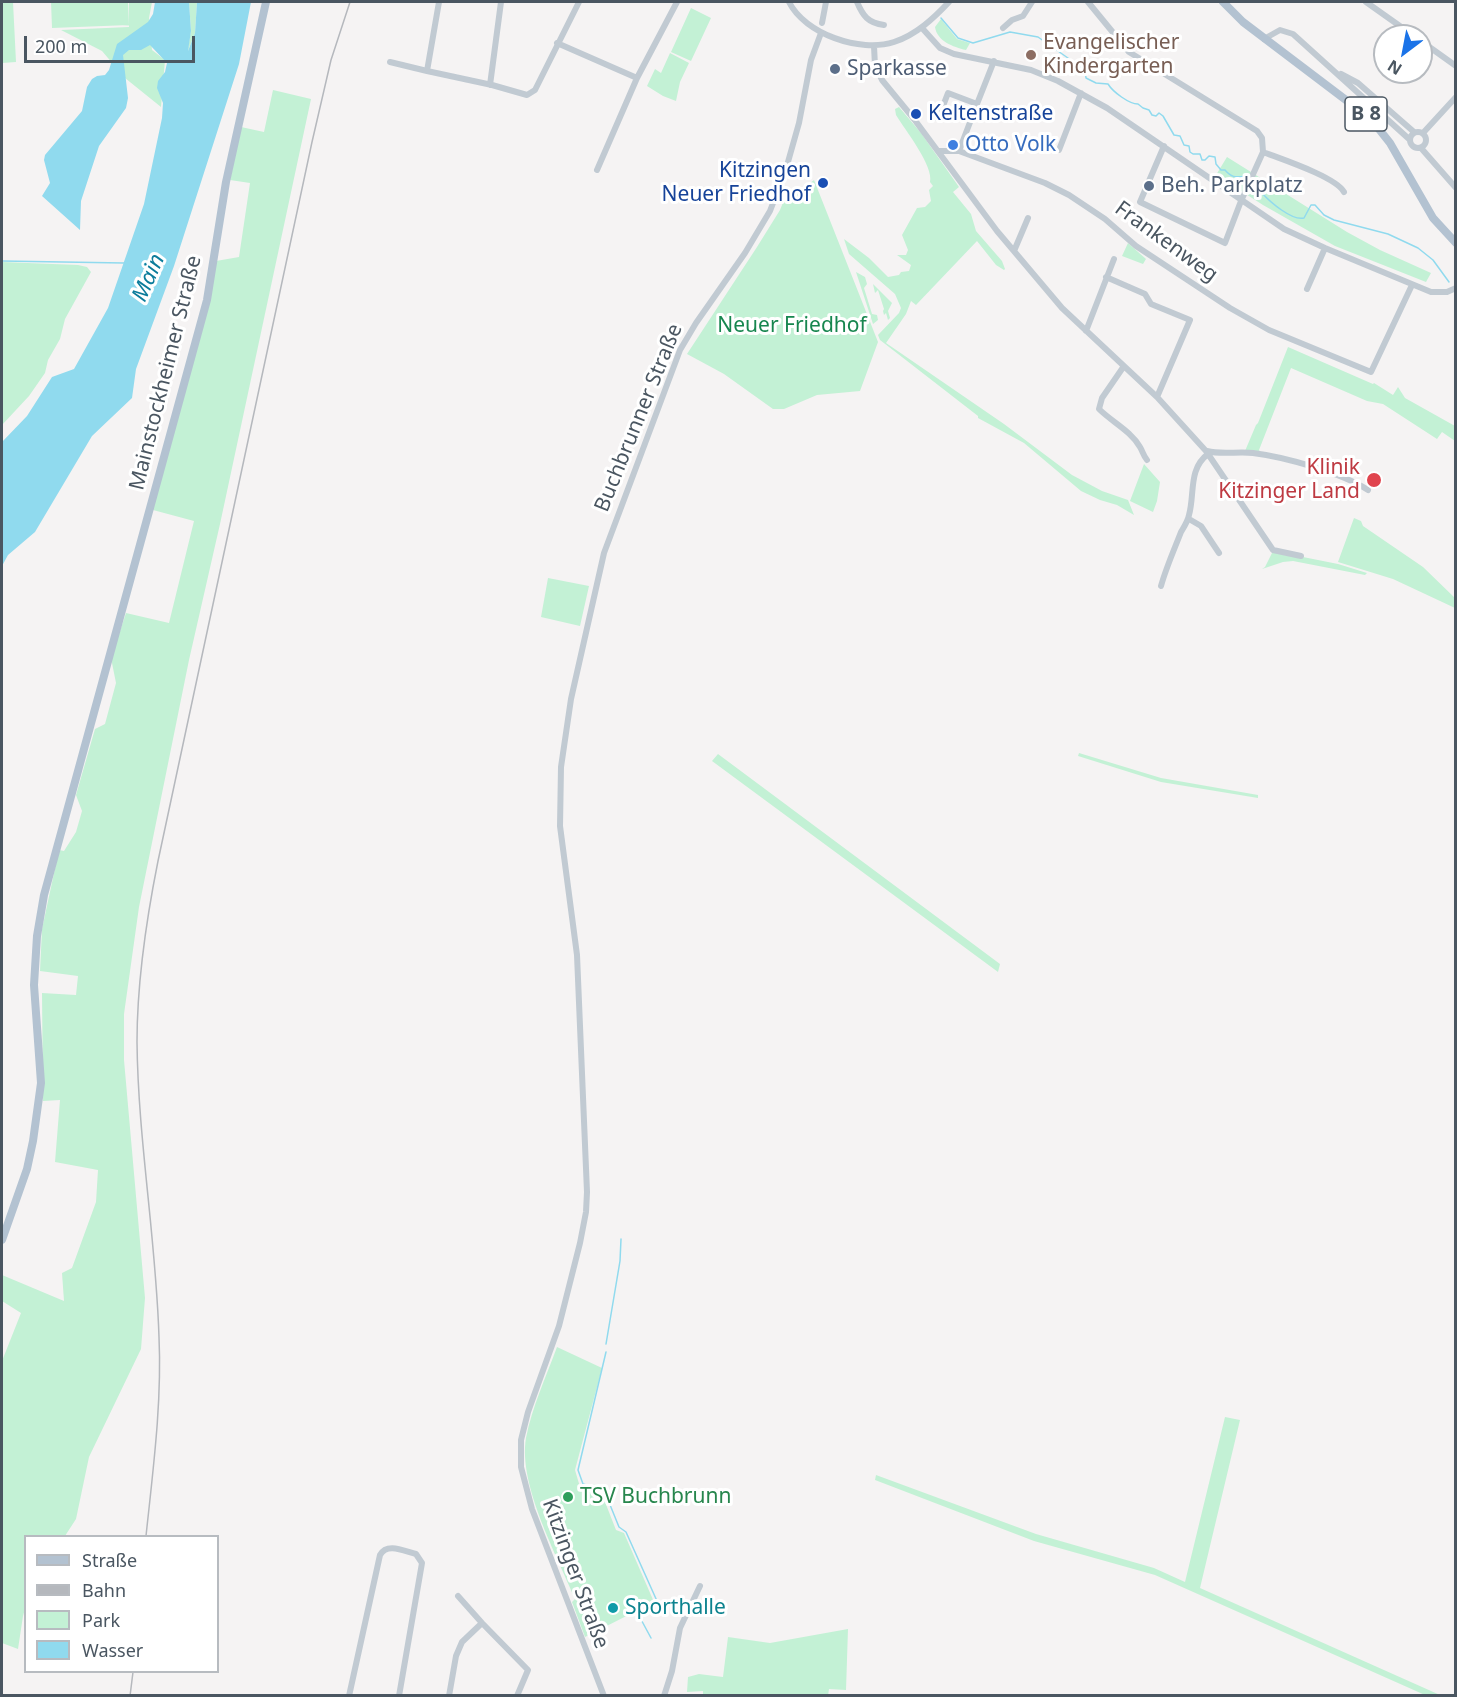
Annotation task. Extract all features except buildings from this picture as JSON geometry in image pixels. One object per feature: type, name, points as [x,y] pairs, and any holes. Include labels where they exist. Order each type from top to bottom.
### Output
[{"type":"main road","name":"Mainstockheimer Straße","points":[[2,1240],[27,1169],[41,1083],[34,985],[37,936],[44,895],[207,300],[229,170],[266,2]]},
{"type":"main road","name":"B 8","points":[[1223,2],[1264,39],[1371,119],[1390,143],[1433,218],[1455,243]]},
{"type":"street","points":[[427,71],[439,2]]},
{"type":"street","points":[[490,85],[501,2]]},
{"type":"street","points":[[390,62],[527,95],[535,90],[579,2]]},
{"type":"street","points":[[597,170],[637,78],[677,2]]},
{"type":"street","points":[[789,2],[796,12],[821,33],[856,44],[874,46],[893,43],[922,28],[949,2]]},
{"type":"street","points":[[822,23],[826,2]]},
{"type":"street","points":[[857,2],[868,21],[884,26]]},
{"type":"street","points":[[1003,27],[1011,20],[1023,16],[1032,2]]},
{"type":"street","points":[[1088,2],[1129,52],[1257,131],[1262,138],[1263,152],[1241,201],[1226,243],[1140,202],[1164,147]]},
{"type":"street","points":[[1366,2],[1397,24]]},
{"type":"street","points":[[922,28],[940,48],[954,54],[1031,70],[1081,93],[1107,108],[1284,229],[1431,292],[1447,292],[1455,288]]},
{"type":"street","points":[[1264,39],[1280,30],[1293,34],[1409,139],[1411,146],[1420,148],[1455,188]]},
{"type":"street","name":"Buchbrunner Straße","points":[[559,1326],[580,1243],[587,1192],[577,956],[560,826],[559,792],[565,731],[598,574],[610,532],[680,350],[745,253],[770,211],[786,169],[799,123],[811,60],[821,33]]},
{"type":"street","points":[[557,43],[637,78]]},
{"type":"street","points":[[874,46],[875,66],[879,76],[1050,294],[1157,398],[1207,452],[1273,550],[1301,556]]},
{"type":"street","points":[[1433,50],[1455,66]]},
{"type":"street","points":[[960,151],[994,61]]},
{"type":"street","points":[[1338,74],[1345,75],[1358,83],[1414,132],[1423,133]]},
{"type":"street","points":[[938,119],[948,93],[977,104]]},
{"type":"street","points":[[1059,150],[1081,93]]},
{"type":"street","points":[[1423,133],[1455,97]]},
{"type":"street","points":[[1409,139],[1414,132]]},
{"type":"street","points":[[1420,148],[1426,142],[1423,133]]},
{"type":"street","name":"Frankenweg","points":[[938,151],[960,151],[1045,183],[1075,198],[1105,219],[1136,246],[1240,314],[1269,330],[1371,372],[1412,285]]},
{"type":"street","points":[[1263,152],[1311,171],[1341,186],[1344,192]]},
{"type":"street","points":[[1014,251],[1028,218]]},
{"type":"street","points":[[1307,289],[1325,248]]},
{"type":"street","points":[[1086,331],[1114,259]]},
{"type":"street","points":[[1106,278],[1145,294],[1151,304],[1190,320],[1157,398]]},
{"type":"street","points":[[1124,366],[1102,398],[1099,409],[1125,431],[1141,448],[1147,460]]},
{"type":"street","points":[[1207,452],[1271,455],[1348,479],[1368,490]]},
{"type":"street","points":[[1161,586],[1184,526],[1189,519],[1195,469],[1207,452]]},
{"type":"street","points":[[1189,519],[1202,526],[1219,553]]},
{"type":"street","name":"Kitzinger Straße","points":[[559,1326],[526,1421],[521,1440],[521,1467],[532,1509],[604,1695]]},
{"type":"street","points":[[349,1695],[380,1555],[383,1549],[389,1547],[416,1554],[422,1563],[399,1695]]},
{"type":"street","points":[[664,1695],[672,1671],[680,1628],[700,1586]]},
{"type":"street","points":[[458,1596],[528,1670],[517,1695]]},
{"type":"street","points":[[449,1695],[456,1656],[462,1642],[482,1623]]},
{"type":"green space","points":[[2,2],[13,2],[16,62],[2,63]]},
{"type":"green space","points":[[51,2],[128,2],[129,25],[52,28]]},
{"type":"green space","points":[[129,2],[152,2],[149,18],[152,50],[165,60],[161,107],[125,78],[102,51],[61,30],[129,27]]},
{"type":"green space","points":[[189,2],[197,2],[195,33],[187,53],[191,31]]},
{"type":"green space","points":[[691,8],[711,18],[691,61],[671,52]]},
{"type":"green space","points":[[941,19],[957,39],[970,43],[966,50],[942,40],[935,27]]},
{"type":"green space","points":[[670,53],[689,63],[680,82],[676,101],[647,86],[655,69],[661,73]]},
{"type":"green space","points":[[273,90],[311,99],[189,660],[139,907],[124,1014],[124,1060],[145,1298],[141,1349],[89,1457],[76,1519],[66,1535],[24,1535],[24,1612],[18,1649],[2,1643],[2,1361],[21,1313],[2,1301],[2,1275],[64,1301],[62,1273],[72,1268],[96,1202],[98,1170],[55,1162],[60,1100],[43,1101],[42,993],[76,995],[78,976],[40,971],[42,929],[59,850],[64,851],[76,832],[82,811],[76,795],[95,729],[105,724],[116,683],[111,658],[126,613],[169,623],[194,521],[153,510],[216,261],[239,257],[250,183],[230,180],[241,127],[264,132]]},
{"type":"green space","points":[[899,107],[921,133],[959,187],[953,192],[971,214],[976,231],[1002,261],[1005,269],[996,265],[977,241],[916,305],[911,301],[906,314],[886,343],[1004,424],[1072,475],[1102,491],[1128,500],[1134,515],[1117,505],[1081,491],[1024,443],[978,418],[880,340],[878,335],[901,308],[895,294],[849,254],[844,239],[869,258],[888,277],[909,271],[911,265],[897,255],[906,255],[908,250],[902,235],[917,208],[925,207],[931,201],[929,190],[933,186],[930,182],[928,167],[896,115],[895,109]]},
{"type":"green space","points":[[1227,157],[1347,232],[1431,273],[1426,282],[1335,246],[1263,205],[1216,175]]},
{"type":"green space","name":"Neuer Friedhof","points":[[814,180],[878,342],[860,391],[817,395],[784,409],[773,409],[724,374],[687,354],[780,210],[788,190],[796,194]]},
{"type":"green space","points":[[1128,243],[1146,259],[1143,264],[1122,256]]},
{"type":"green space","points":[[2,262],[78,265],[87,267],[91,272],[65,319],[60,339],[48,360],[45,373],[29,396],[2,425]]},
{"type":"green space","points":[[856,272],[865,277],[867,284],[864,288],[872,314],[877,315],[878,320],[873,324]]},
{"type":"green space","points":[[873,284],[892,303],[888,311],[890,318],[888,320],[886,313],[884,315],[878,290],[875,293]]},
{"type":"green space","points":[[1288,347],[1374,383],[1393,395],[1398,387],[1405,398],[1455,426],[1455,441],[1442,432],[1437,439],[1383,404],[1367,401],[1291,368],[1259,450],[1261,453],[1245,451]]},
{"type":"green space","points":[[1144,464],[1160,482],[1153,512],[1130,501]]},
{"type":"green space","points":[[1354,518],[1423,567],[1455,598],[1455,608],[1393,579],[1338,562]]},
{"type":"green space","points":[[1273,551],[1338,564],[1367,573],[1365,575],[1293,561],[1262,569]]},
{"type":"green space","points":[[548,578],[589,586],[580,626],[541,617]]},
{"type":"green space","points":[[1079,753],[1161,778],[1258,795],[1258,798],[1161,782],[1078,756]]},
{"type":"green space","points":[[718,754],[1000,964],[998,972],[712,761]]},
{"type":"green space","name":"TSV Buchbrunn","points":[[557,1347],[602,1368],[575,1470],[580,1487],[598,1484],[616,1530],[624,1533],[654,1602],[585,1637],[572,1602],[575,1599],[533,1498],[525,1457],[526,1438],[532,1415]]},
{"type":"green space","points":[[1225,1417],[1240,1420],[1200,1588],[1440,1695],[1425,1695],[1155,1575],[1034,1541],[875,1480],[876,1475],[1036,1534],[1154,1568],[1185,1582]]},
{"type":"green space","points":[[848,1629],[846,1690],[829,1689],[828,1696],[703,1696],[703,1691],[687,1692],[688,1677],[699,1674],[723,1677],[728,1637],[770,1643]]},
{"type":"water","name":"Main","points":[[155,2],[189,2],[191,31],[188,51],[195,33],[197,2],[251,2],[239,64],[174,266],[136,369],[132,398],[92,436],[35,532],[8,555],[2,566],[2,442],[27,416],[52,377],[74,369],[108,308],[144,204],[162,118],[163,103],[157,88],[158,81],[165,72],[167,63],[150,45],[141,50],[129,50],[123,55],[128,98],[126,108],[99,146],[81,201],[80,230],[42,196],[50,183],[44,160],[45,155],[82,111],[87,87],[92,79],[105,75],[109,70],[117,44],[148,22],[153,14]]},
{"type":"waterway","points":[[941,18],[958,38],[973,43],[1010,32],[1038,37],[1085,70],[1086,78],[1096,83],[1108,84],[1122,97],[1149,110],[1152,115],[1156,116],[1159,113],[1163,116],[1174,135],[1180,136],[1184,145],[1189,146],[1190,152],[1200,154],[1202,160],[1209,156],[1215,157],[1216,164],[1221,170],[1234,176],[1249,178]]},
{"type":"waterway","points":[[1253,181],[1270,201],[1294,217],[1304,218],[1311,205],[1315,205],[1324,215],[1334,220],[1388,234],[1418,248],[1433,260],[1449,282]]},
{"type":"waterway","points":[[2,261],[124,263]]},
{"type":"waterway","points":[[606,1344],[620,1261],[621,1239]]},
{"type":"waterway","points":[[606,1352],[578,1470],[583,1484],[604,1490],[619,1527],[626,1532],[657,1601],[637,1612],[651,1638]]},
{"type":"railway","points":[[146,1535],[156,1436],[160,1362],[157,1300],[138,1079],[137,1019],[143,951],[158,861],[312,142],[331,60],[350,2]]},
{"type":"railway","points":[[130,1696],[133,1673]]},
{"type":"place","name":"Evangelischer Kindergarten","points":[[1031,55]]},
{"type":"place","name":"Sparkasse","points":[[835,69]]},
{"type":"place","name":"Keltenstraße","points":[[916,114]]},
{"type":"place","name":"Otto Volk","points":[[953,145]]},
{"type":"place","name":"Kitzingen Neuer Friedhof","points":[[823,183]]},
{"type":"place","name":"Beh. Parkplatz","points":[[1149,186]]},
{"type":"place","name":"Klinik Kitzinger Land","points":[[1374,480]]},
{"type":"place","name":"TSV Buchbrunn","points":[[568,1497]]},
{"type":"place","name":"Sporthalle","points":[[613,1608]]}]
